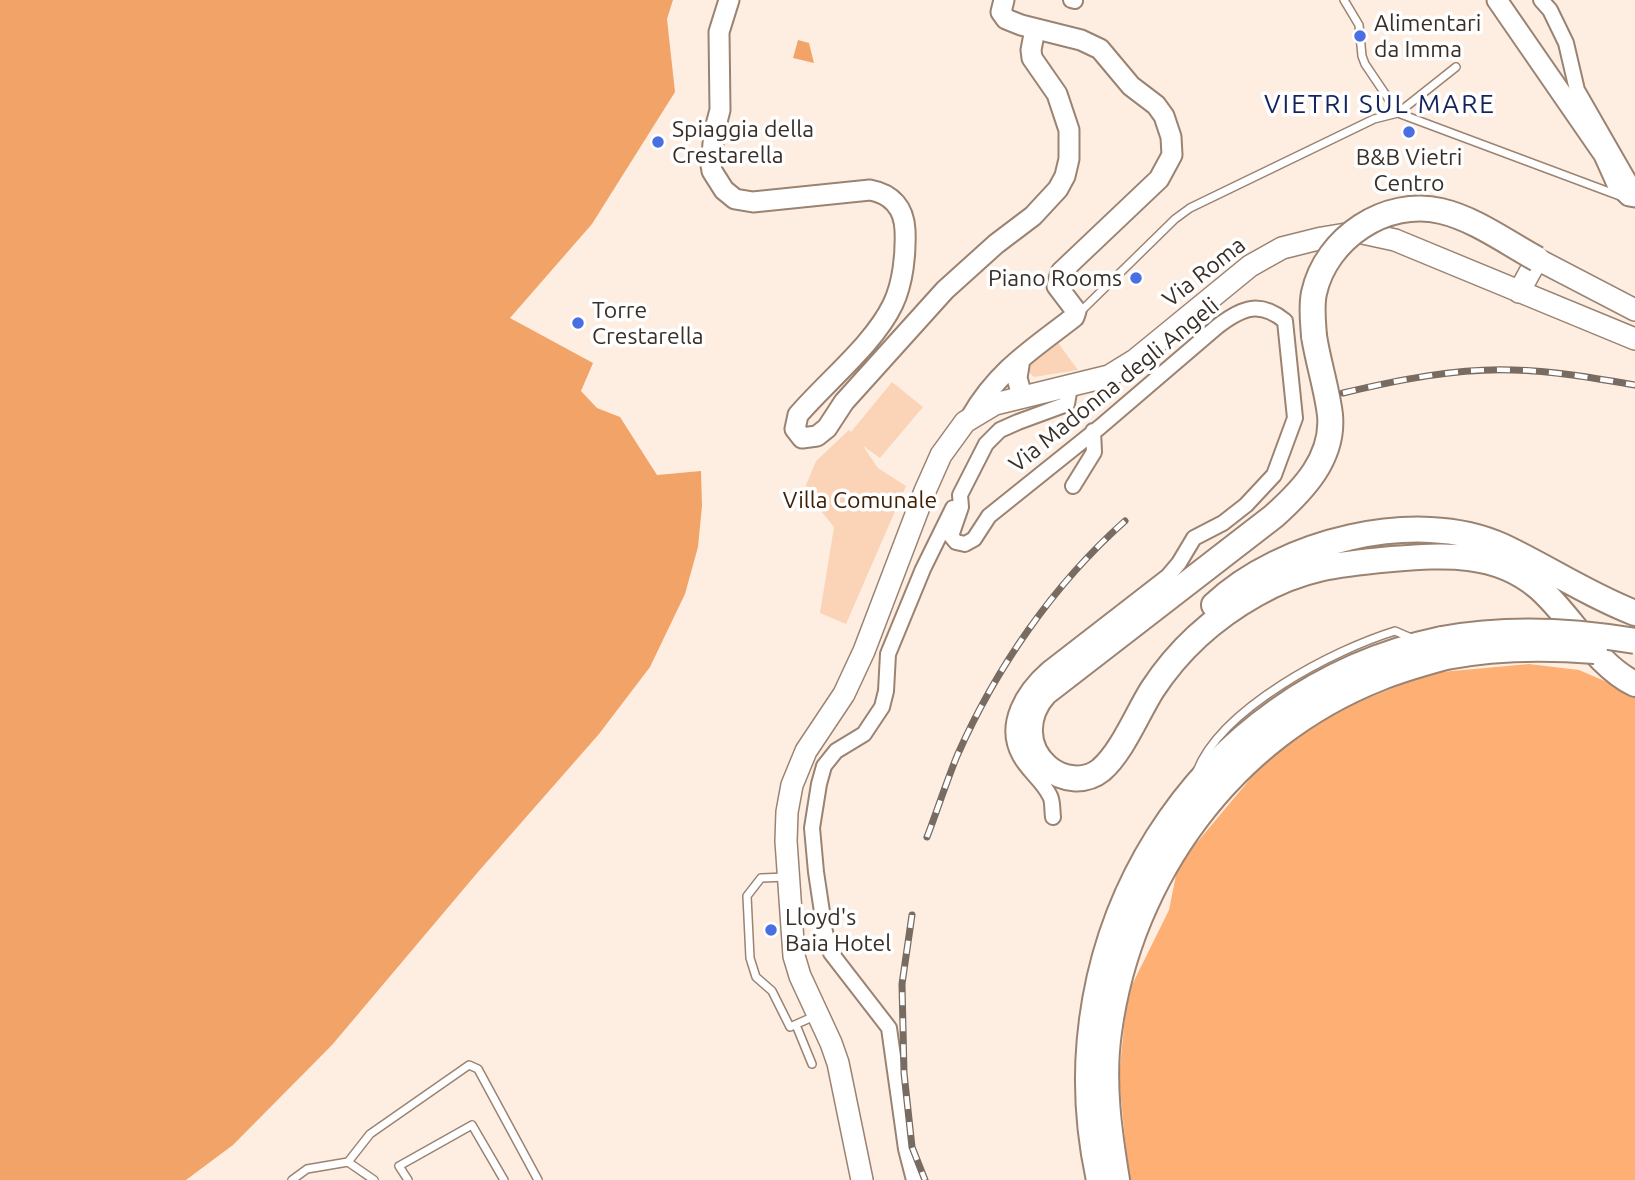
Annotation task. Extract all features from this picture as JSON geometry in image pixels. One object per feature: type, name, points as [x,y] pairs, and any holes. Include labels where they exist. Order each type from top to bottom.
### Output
[{"type":"highway","points":[[1537,259],[1475,223],[1455,215],[1421,208],[1396,210],[1356,229],[1338,246],[1326,261],[1313,295],[1314,336],[1330,417],[1329,432],[1312,477],[1300,493],[1274,516],[1045,693],[1035,704],[1030,717],[1032,746],[1039,759],[1061,776],[1073,778],[1093,775],[1116,751],[1153,688],[1166,657],[1176,645],[1227,593],[1253,574],[1306,550],[1398,530],[1438,530],[1467,534],[1501,546],[1579,588],[1635,613]]},
{"type":"highway","points":[[1153,688],[1193,640],[1231,610],[1283,579],[1315,568],[1342,564],[1447,555],[1486,560],[1526,578],[1546,595],[1611,668],[1635,684]]},
{"type":"highway","points":[[1099,1180],[1087,1097],[1092,1014],[1104,954],[1129,888],[1152,845],[1186,798],[1235,744],[1310,690],[1363,663],[1437,647],[1476,633],[1525,630],[1596,634],[1635,641]]},
{"type":"highway","points":[[1116,1180],[1106,1089],[1108,1034],[1117,987],[1144,906],[1170,856],[1208,803],[1231,777],[1276,737],[1328,703],[1390,674],[1437,647],[1479,651],[1514,648],[1581,650],[1635,658]]},
{"type":"main road","name":"Via Roma","points":[[971,417],[995,404],[1109,376],[1135,360],[1250,266],[1267,248],[1358,232],[1395,240],[1635,339]]},
{"type":"main road","points":[[1518,292],[1537,259],[1635,310]]},
{"type":"main road","points":[[862,1180],[838,1063],[794,956],[788,884],[789,796],[806,751],[854,674],[941,455],[956,432],[971,417]]},
{"type":"street","points":[[729,0],[719,32],[720,110],[711,158],[712,171],[724,190],[735,199],[753,202],[870,190],[887,196],[897,204],[904,216],[904,260],[893,304],[869,338],[798,415],[795,429],[802,438],[807,439],[817,436],[827,428],[844,402],[945,290],[996,244],[1033,216],[1062,183],[1069,159],[1069,130],[1056,94],[1032,58],[1028,27]]},
{"type":"street","points":[[971,417],[989,388],[1020,359],[1074,317],[1076,311],[1057,286],[1061,272],[1159,178],[1172,155],[1168,126],[1156,105],[1131,86],[1100,49],[1081,40],[1028,27],[1003,16],[1001,12],[1004,0]]},
{"type":"street","points":[[1497,0],[1597,144],[1617,184],[1635,198]]},
{"type":"street","points":[[1541,0],[1550,10],[1566,43],[1577,90],[1635,191]]},
{"type":"street","name":"Via Madonna degli Angeli","points":[[960,495],[961,507],[951,536],[956,542],[965,544],[974,539],[989,516],[1236,313],[1265,309],[1285,321],[1295,418],[1274,475],[1231,517],[1194,538],[1168,576],[1035,681],[1017,710],[1014,725],[1016,749],[1051,797],[1053,817]]},
{"type":"street","points":[[1020,359],[1017,378],[1022,396]]},
{"type":"street","name":"Via Madonna degli Angeli","points":[[914,1180],[906,1149],[889,1028],[831,954],[816,872],[812,828],[819,784],[824,766],[836,751],[863,734],[882,707],[886,691],[888,654],[895,633],[937,539],[986,444],[1000,430],[1067,404],[1070,387]]},
{"type":"street","points":[[1073,486],[1094,452],[1093,431]]},
{"type":"lane","points":[[1344,0],[1359,25],[1365,64],[1398,113],[1580,182],[1635,198]]},
{"type":"lane","points":[[1074,317],[1175,219],[1190,208],[1374,120],[1398,113],[1456,67]]},
{"type":"lane","points":[[788,884],[761,878],[747,896],[750,958],[756,977],[772,990],[790,1027],[818,1014]]},
{"type":"lane","points":[[796,1025],[812,1065]]},
{"type":"lane","points":[[292,1180],[307,1169],[348,1162],[370,1134],[469,1065],[478,1069],[538,1180]]},
{"type":"lane","points":[[408,1180],[399,1166],[472,1125],[504,1180]]},
{"type":"lane","points":[[348,1162],[374,1180]]},
{"type":"green space","points":[[1056,340],[1078,370],[1034,377],[1029,372],[1029,364]]},
{"type":"green space","name":"Villa Comunale","points":[[892,382],[923,407],[880,458],[863,446],[878,468],[906,486],[846,624],[820,613],[834,527],[804,490],[816,461],[849,430],[851,432]]},
{"type":"shaded area","points":[[0,0],[673,0],[667,19],[675,92],[592,224],[510,318],[593,363],[581,391],[597,408],[620,417],[657,475],[701,471],[702,506],[698,547],[685,594],[650,667],[599,734],[332,1045],[233,1145],[186,1180],[0,1180]]},
{"type":"shaded area","points":[[798,40],[809,43],[814,63],[793,58]]},
{"type":"shaded area","points":[[1529,664],[1579,670],[1635,694],[1635,1180],[1129,1180],[1119,1078],[1127,995],[1169,910],[1178,865],[1266,760],[1336,711],[1430,673]]},
{"type":"railway","points":[[1343,393],[1427,376],[1492,370],[1559,373],[1635,385]]},
{"type":"railway","points":[[927,837],[972,723],[1008,660],[1050,600],[1125,521]]},
{"type":"railway","points":[[912,915],[902,984],[904,1073],[912,1147],[925,1180]]},
{"type":"place","name":"Alimentari da Imma","points":[[1360,36]]},
{"type":"place","name":"B&B Vietri Centro","points":[[1409,132]]},
{"type":"place","name":"Spiaggia della Crestarella","points":[[658,142]]},
{"type":"place","name":"Piano Rooms","points":[[1136,278]]},
{"type":"place","name":"Torre Crestarella","points":[[578,323]]},
{"type":"place","name":"Lloyd's Baia Hotel","points":[[771,930]]},
{"type":"district","name":"VIETRI SUL MARE","points":[[1380,104]]}]
